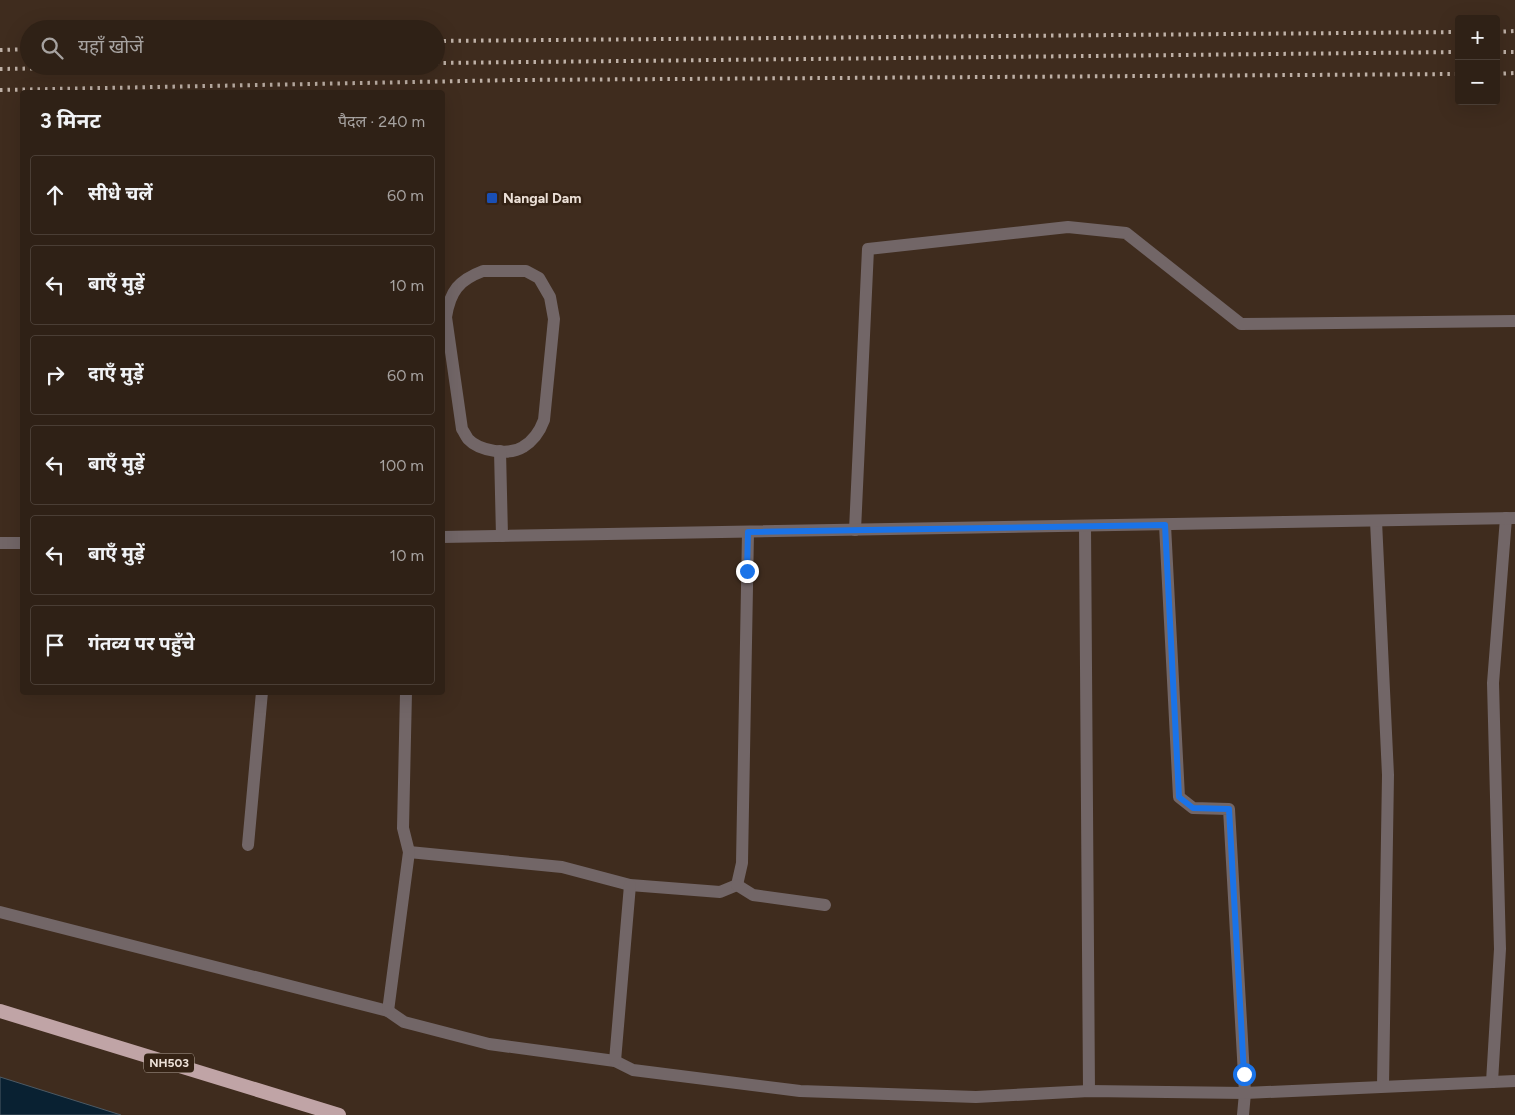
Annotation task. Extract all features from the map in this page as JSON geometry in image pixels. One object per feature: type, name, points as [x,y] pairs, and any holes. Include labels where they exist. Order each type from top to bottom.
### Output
[{"type":"highway","name":"NH503","points":[[0,1011],[338,1115]]},
{"type":"street","points":[[855,530],[868,249],[1068,227],[1126,233],[1241,324],[1515,320]]},
{"type":"street","points":[[483,271],[526,272],[539,278],[550,298],[554,319],[544,420],[541,430],[522,448],[500,451],[492,452],[480,447],[469,440],[462,429],[446,317],[448,302],[456,289],[469,276],[483,271]]},
{"type":"street","points":[[500,451],[502,536]]},
{"type":"street","points":[[445,537],[1511,518],[1494,683],[1500,949],[1492,1082]]},
{"type":"street","points":[[1376,521],[1388,775],[1383,1086]]},
{"type":"street","points":[[1165,525],[1179,797],[1193,808],[1229,809],[1245,1093],[1243,1115]]},
{"type":"street","points":[[1085,526],[1089,1091]]},
{"type":"street","points":[[737,885],[742,863],[748,532]]},
{"type":"street","points":[[0,543],[20,543]]},
{"type":"street","points":[[248,845],[262,695]]},
{"type":"street","points":[[388,1012],[409,852],[403,828],[406,695]]},
{"type":"street","points":[[409,852],[562,867],[630,885],[720,892],[737,885]]},
{"type":"street","points":[[614,1061],[630,885]]},
{"type":"street","points":[[737,885],[753,895],[826,905]]},
{"type":"street","points":[[0,912],[388,1012],[404,1022],[489,1044],[614,1061],[633,1070],[800,1091],[976,1097],[1089,1091],[1245,1093],[1515,1081]]},
{"type":"water","points":[[0,1077],[121,1115],[0,1115]]},
{"type":"railway","points":[[1500,32],[1515,31]]},
{"type":"railway","points":[[445,41],[1455,32]]},
{"type":"railway","points":[[0,50],[20,49]]},
{"type":"railway","points":[[445,63],[1455,52]]},
{"type":"railway","points":[[1500,52],[1515,52]]},
{"type":"railway","points":[[0,69],[20,69]]},
{"type":"railway","points":[[1500,74],[1515,73]]},
{"type":"railway","points":[[0,90],[516,80],[1455,74]]},
{"type":"place","name":"Nangal Dam","points":[[492,198]]},
{"type":"route","points":[[747,571],[748,532],[1165,525],[1179,797],[1193,808],[1229,809],[1244,1074]]}]
